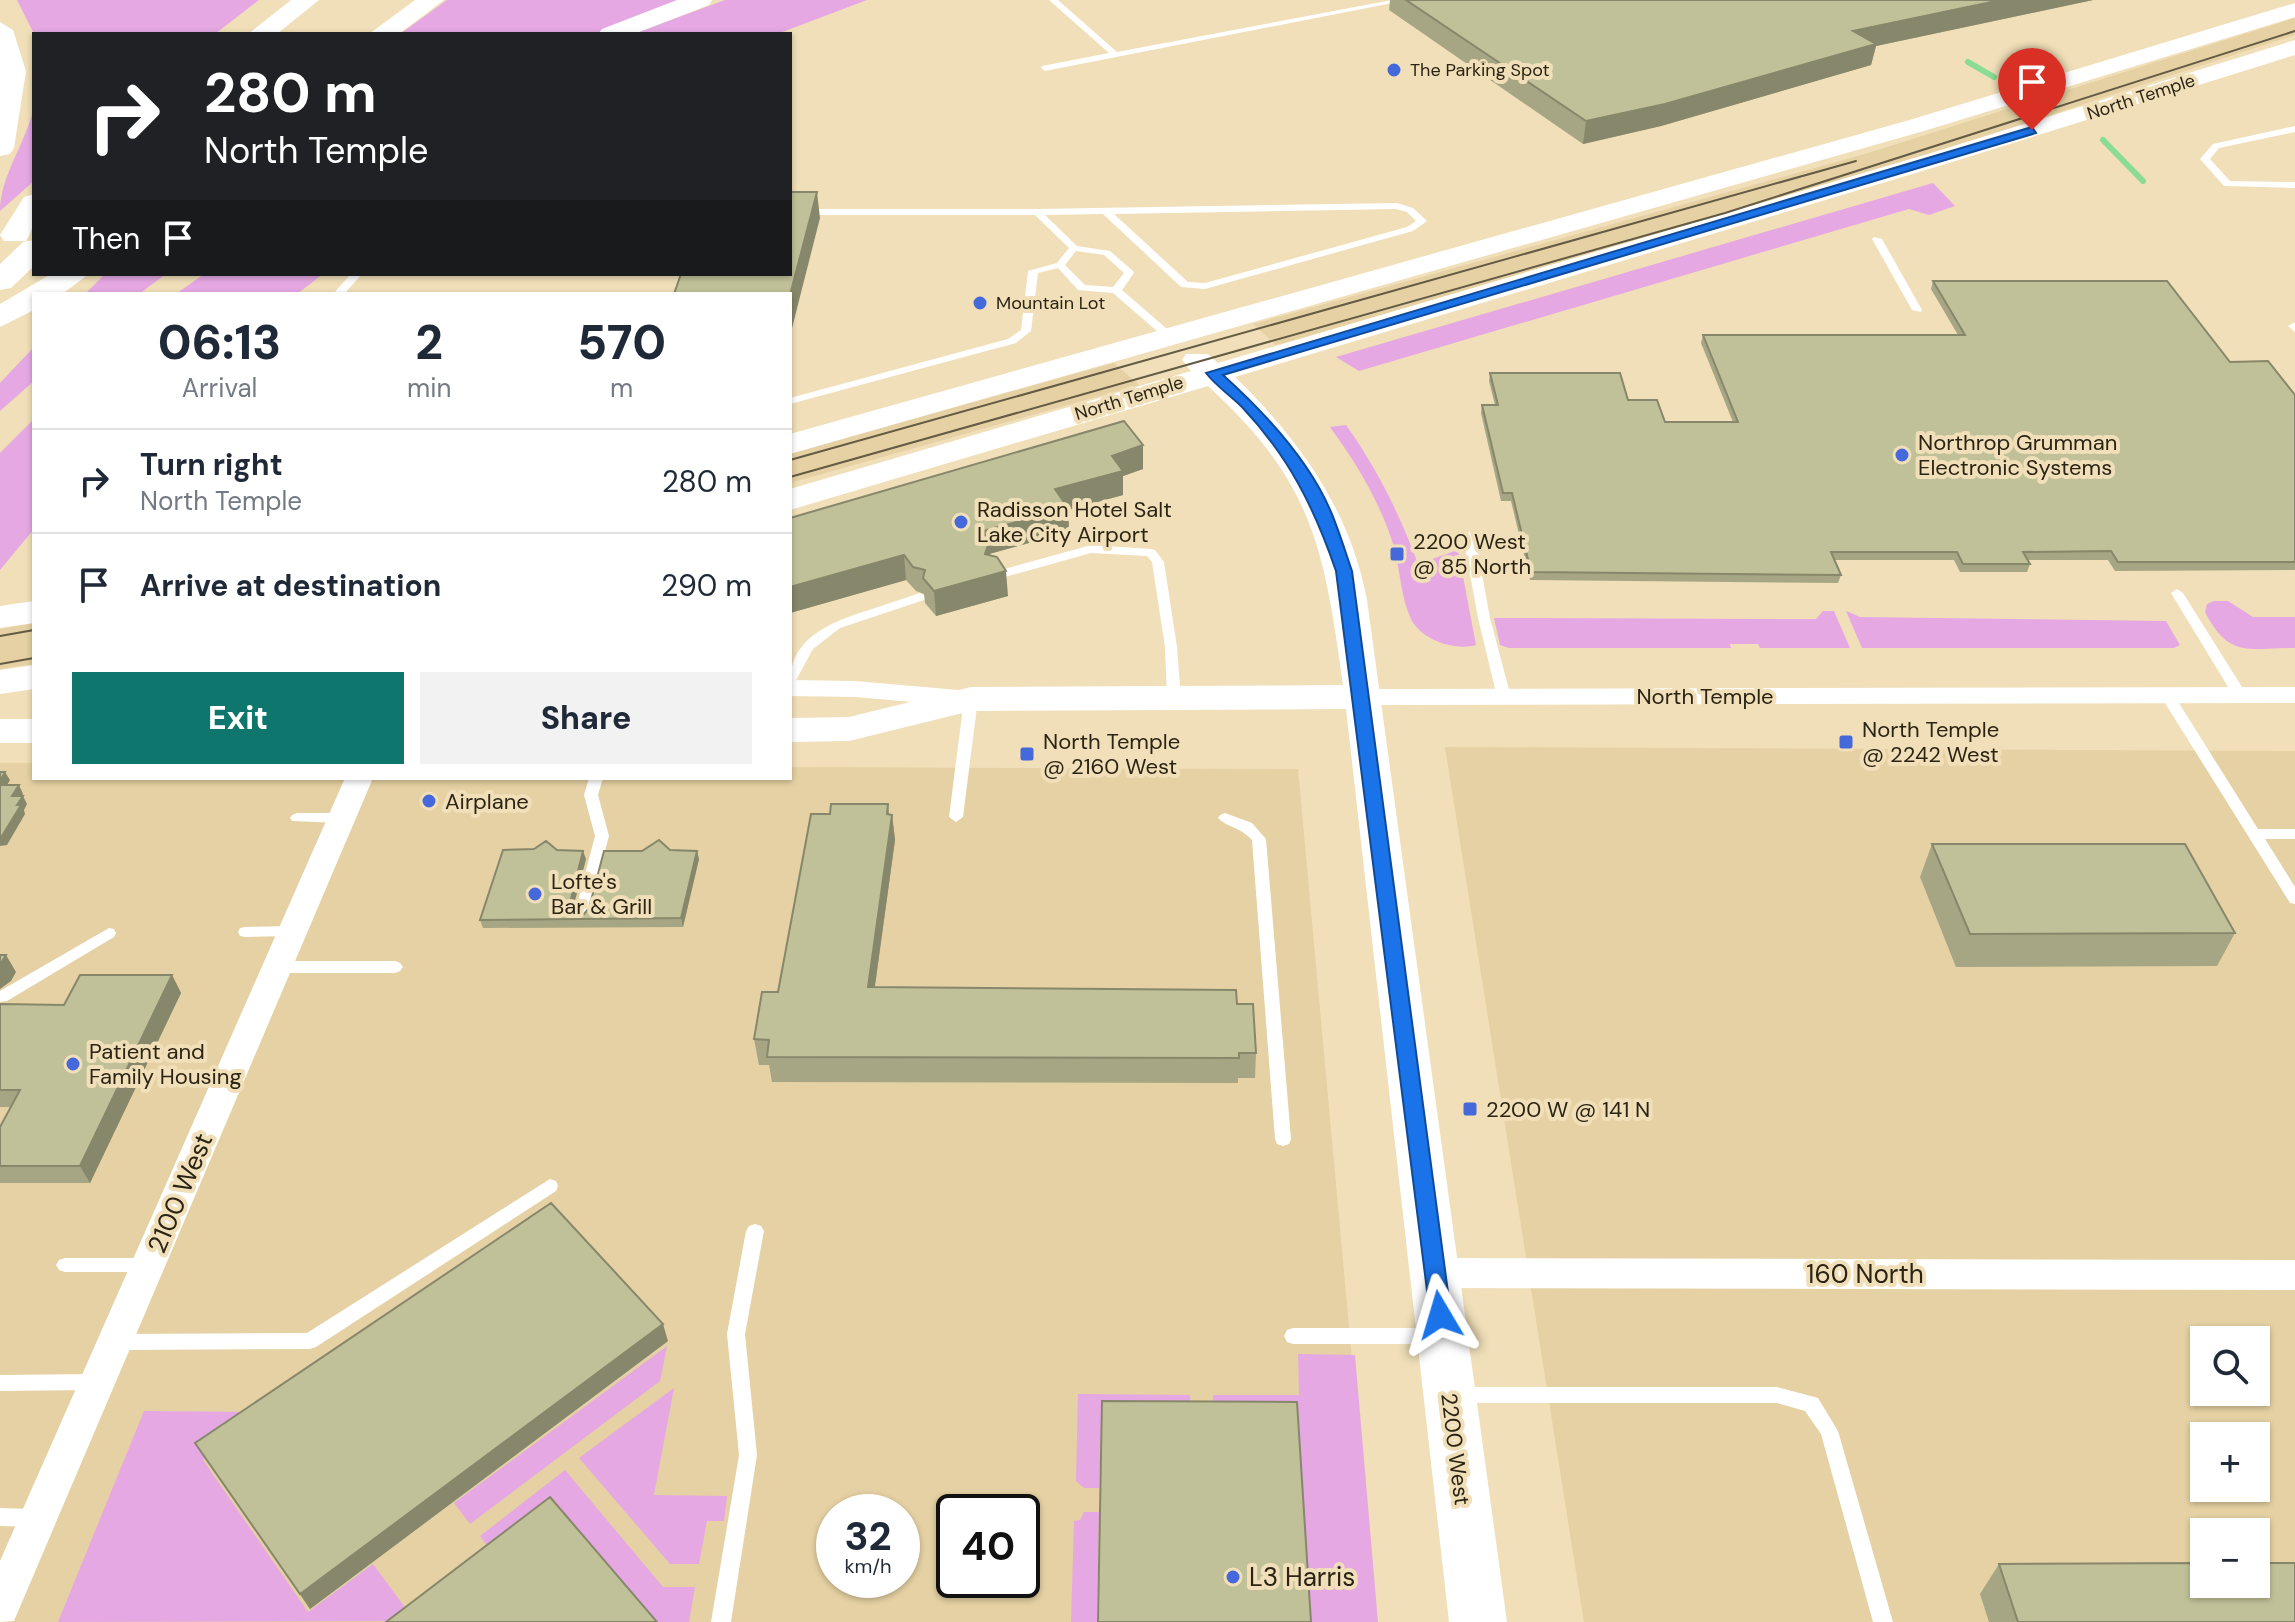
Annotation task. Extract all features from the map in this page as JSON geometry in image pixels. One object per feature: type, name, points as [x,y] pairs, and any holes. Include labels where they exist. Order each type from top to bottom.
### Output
[{"type":"highway","points":[[251,30],[272,0]]},
{"type":"highway","points":[[251,30],[307,0]]},
{"type":"highway","points":[[294,32],[335,0]]},
{"type":"highway","points":[[385,32],[432,0]]},
{"type":"highway","points":[[616,32],[700,0]]},
{"type":"highway","points":[[0,30],[13,71],[0,148]]},
{"type":"highway","points":[[0,281],[32,208]]},
{"type":"highway","points":[[41,292],[69,276]]},
{"type":"highway","points":[[0,317],[32,297]]},
{"type":"main road","name":"North Temple","points":[[792,443],[1900,131],[2295,10]]},
{"type":"main road","name":"North Temple","points":[[792,499],[2002,140],[2295,47]]},
{"type":"main road","name":"2200 West","points":[[1170,337],[1213,373],[1281,442],[1323,510],[1344,571],[1363,697],[1478,1622]]},
{"type":"main road","points":[[0,617],[32,612]]},
{"type":"main road","points":[[0,682],[32,677]]},
{"type":"main road","name":"North Temple","points":[[792,730],[849,729],[971,699],[1363,697]]},
{"type":"main road","points":[[0,731],[32,731]]},
{"type":"street","name":"North Temple","points":[[792,688],[855,689],[971,699]]},
{"type":"street","name":"North Temple","points":[[1363,697],[2295,695]]},
{"type":"street","name":"2100 West","points":[[0,1607],[358,780]]},
{"type":"street","name":"160 North","points":[[1434,1273],[2295,1275]]},
{"type":"lane","points":[[1053,0],[1115,54]]},
{"type":"lane","points":[[1045,68],[1404,0]]},
{"type":"lane","points":[[2295,129],[2216,146],[2205,159],[2227,184],[2295,185]]},
{"type":"lane","points":[[792,212],[1037,212],[1397,206],[1410,210],[1422,221],[1410,229],[1205,286],[1185,285],[1106,211]]},
{"type":"lane","points":[[1037,212],[1074,248],[1107,253],[1118,262],[1129,273],[1116,290]]},
{"type":"lane","points":[[1877,239],[1917,310]]},
{"type":"lane","points":[[792,400],[1012,341],[1026,331],[1033,271],[1060,265],[1074,248]]},
{"type":"lane","points":[[1060,265],[1082,288],[1116,290],[1170,337]]},
{"type":"lane","points":[[340,292],[355,276]]},
{"type":"lane","points":[[1469,536],[1504,697]]},
{"type":"lane","points":[[994,576],[1091,549],[1151,553],[1158,562],[1171,647],[1174,698]]},
{"type":"lane","points":[[2177,593],[2240,695]]},
{"type":"lane","points":[[792,675],[808,647],[836,625],[920,597]]},
{"type":"lane","points":[[2167,695],[2295,899]]},
{"type":"lane","points":[[956,817],[971,699]]},
{"type":"lane","points":[[581,916],[602,836],[591,795],[595,780]]},
{"type":"lane","points":[[297,818],[343,818]]},
{"type":"lane","points":[[1225,818],[1247,826],[1259,839],[1283,1139]]},
{"type":"lane","points":[[2254,834],[2295,834]]},
{"type":"lane","points":[[245,932],[293,931]]},
{"type":"lane","points":[[2,997],[109,933]]},
{"type":"lane","points":[[277,967],[395,967]]},
{"type":"lane","points":[[116,1342],[310,1341],[550,1186]]},
{"type":"lane","points":[[721,1622],[748,1455],[736,1334],[755,1231]]},
{"type":"lane","points":[[65,1265],[149,1265]]},
{"type":"lane","points":[[1293,1336],[1442,1336]]},
{"type":"lane","points":[[0,1383],[97,1382]]},
{"type":"lane","points":[[1450,1395],[1777,1395],[1811,1404],[1829,1431],[1883,1622]]},
{"type":"lane","points":[[0,1517],[39,1518]]},
{"type":"shaded area","points":[[17,0],[259,0],[218,32],[33,32]]},
{"type":"shaded area","points":[[447,0],[679,0],[600,32],[403,32]]},
{"type":"shaded area","points":[[725,0],[867,0],[782,32],[638,32]]},
{"type":"shaded area","points":[[2295,18],[2295,35],[1864,176],[1740,213],[1276,345],[1253,324],[1865,154]]},
{"type":"shaded area","points":[[32,115],[32,183],[0,211],[4,184]]},
{"type":"shaded area","points":[[1933,183],[1955,206],[1929,215],[1909,209],[1359,371],[1336,357]]},
{"type":"shaded area","points":[[103,276],[163,276],[142,292],[87,292]]},
{"type":"shaded area","points":[[201,276],[320,276],[300,292],[179,292]]},
{"type":"shaded area","points":[[32,349],[32,383],[0,411],[0,383]]},
{"type":"shaded area","points":[[1114,363],[1139,385],[792,482],[792,452]]},
{"type":"shaded area","points":[[32,421],[32,531],[0,570],[0,453]]},
{"type":"shaded area","points":[[1346,425],[1387,492],[1418,564],[1458,550],[1476,645],[1458,646],[1439,642],[1422,633],[1411,619],[1394,547],[1382,515],[1359,470],[1330,427]]},
{"type":"shaded area","points":[[2228,601],[2253,617],[2295,617],[2295,648],[2253,649],[2232,644],[2214,627],[2205,612],[2207,604]]},
{"type":"shaded area","points":[[1823,611],[1834,611],[1850,648],[1760,648],[1758,644],[1730,644],[1731,648],[1509,648],[1500,645],[1494,618],[1816,619]]},
{"type":"shaded area","points":[[1846,611],[1860,617],[2166,621],[2180,645],[2174,648],[1862,648]]},
{"type":"shaded area","points":[[32,623],[32,664],[0,669],[0,629]]},
{"type":"shaded area","points":[[1445,747],[2295,751],[2295,1622],[1584,1622]]},
{"type":"shaded area","points":[[0,763],[32,763],[32,780],[792,780],[792,767],[1298,769],[1376,1622],[0,1622]]},
{"type":"shaded area","points":[[667,1346],[660,1381],[470,1524],[454,1503]]},
{"type":"shaded area","points":[[1298,1354],[1355,1355],[1378,1622],[1311,1622],[1214,1416],[1213,1395],[1299,1395]]},
{"type":"shaded area","points":[[674,1388],[654,1495],[727,1496],[724,1521],[707,1521],[699,1564],[670,1564],[579,1458]]},
{"type":"shaded area","points":[[1078,1394],[1190,1395],[1191,1416],[1102,1416],[1099,1488],[1084,1488],[1076,1481]]},
{"type":"shaded area","points":[[144,1411],[268,1412],[203,1460],[308,1612],[373,1564],[415,1621],[58,1622]]},
{"type":"shaded area","points":[[565,1470],[663,1587],[695,1587],[689,1622],[657,1622],[557,1511],[496,1558],[480,1536]]},
{"type":"shaded area","points":[[1084,1512],[1099,1512],[1097,1622],[1071,1622],[1074,1521],[1080,1520]]},
{"type":"building","points":[[1406,0],[2001,0],[1853,31],[1876,44],[1665,104],[1586,121]]},
{"type":"building","points":[[792,192],[817,192],[791,292],[675,292],[680,276],[792,276]]},
{"type":"building","name":"Northrop Grumman Electronic Systems","points":[[1933,281],[2167,281],[2230,362],[2268,361],[2295,395],[2295,562],[2118,562],[2111,551],[2023,552],[2030,564],[1963,564],[1957,552],[1831,552],[1841,575],[1531,572],[1512,493],[1503,493],[1482,405],[1498,405],[1490,373],[1620,373],[1628,400],[1657,400],[1665,422],[1738,422],[1703,335],[1965,335]]},
{"type":"building","name":"Radisson Hotel Salt Lake City Airport","points":[[1124,421],[1143,445],[1112,456],[1123,471],[1055,489],[1068,508],[979,532],[988,545],[985,554],[997,557],[1006,571],[934,591],[923,578],[925,570],[913,567],[904,555],[792,586],[792,517]]},
{"type":"building","points":[[0,785],[19,785],[12,796],[23,796],[17,805],[21,805],[2,836],[0,836]]},
{"type":"building","points":[[831,804],[888,804],[887,814],[892,815],[868,987],[1236,990],[1237,1004],[1253,1004],[1256,1053],[1239,1053],[1239,1058],[767,1057],[769,1040],[754,1039],[762,992],[778,992],[811,814],[830,814]]},
{"type":"building","points":[[659,840],[670,850],[697,851],[681,918],[480,920],[503,850],[534,849],[546,841],[557,850],[583,851],[569,907],[574,914],[584,914],[589,908],[604,851],[642,851]]},
{"type":"building","points":[[1932,844],[2185,844],[2235,933],[1970,934]]},
{"type":"building","name":"Patient and Family Housing","points":[[80,975],[172,975],[80,1166],[0,1166],[0,1127],[20,1090],[0,1090],[0,1004],[64,1005]]},
{"type":"building","points":[[551,1203],[663,1324],[300,1594],[195,1443]]},
{"type":"building","points":[[1102,1401],[1297,1402],[1311,1622],[1098,1622]]},
{"type":"building","points":[[550,1497],[657,1622],[386,1622]]},
{"type":"building","points":[[2190,1563],[2190,1598],[2270,1598],[2270,1563],[2295,1563],[2295,1622],[2018,1622],[1999,1564]]},
{"type":"waterway","points":[[1968,62],[1994,77]]},
{"type":"waterway","points":[[2103,140],[2143,181]]},
{"type":"tram line","points":[[792,476],[1725,213],[2295,31]]},
{"type":"tram line","points":[[792,459],[1856,161]]},
{"type":"tram line","points":[[0,636],[32,630]]},
{"type":"tram line","points":[[0,664],[32,658]]},
{"type":"place","name":"The Parking Spot","points":[[1394,70]]},
{"type":"place","name":"Mountain Lot","points":[[980,303]]},
{"type":"place","name":"Northrop Grumman Electronic Systems","points":[[1902,455]]},
{"type":"place","name":"Radisson Hotel Salt Lake City Airport","points":[[961,522]]},
{"type":"place","name":"2200 West @ 85 North","points":[[1397,554]]},
{"type":"place","name":"North Temple @ 2242 West","points":[[1846,742]]},
{"type":"place","name":"North Temple @ 2160 West","points":[[1027,754]]},
{"type":"place","name":"Airplane","points":[[429,801]]},
{"type":"place","name":"Lofte's Bar & Grill","points":[[535,894]]},
{"type":"place","name":"Patient and Family Housing","points":[[73,1064]]},
{"type":"place","name":"2200 W @ 141 N","points":[[1470,1109]]},
{"type":"place","name":"L3 Harris","points":[[1233,1577]]},
{"type":"route","points":[[1440,1315],[1363,697],[1344,571],[1323,510],[1304,476],[1281,442],[1247,404],[1213,373],[2032,130]]}]
